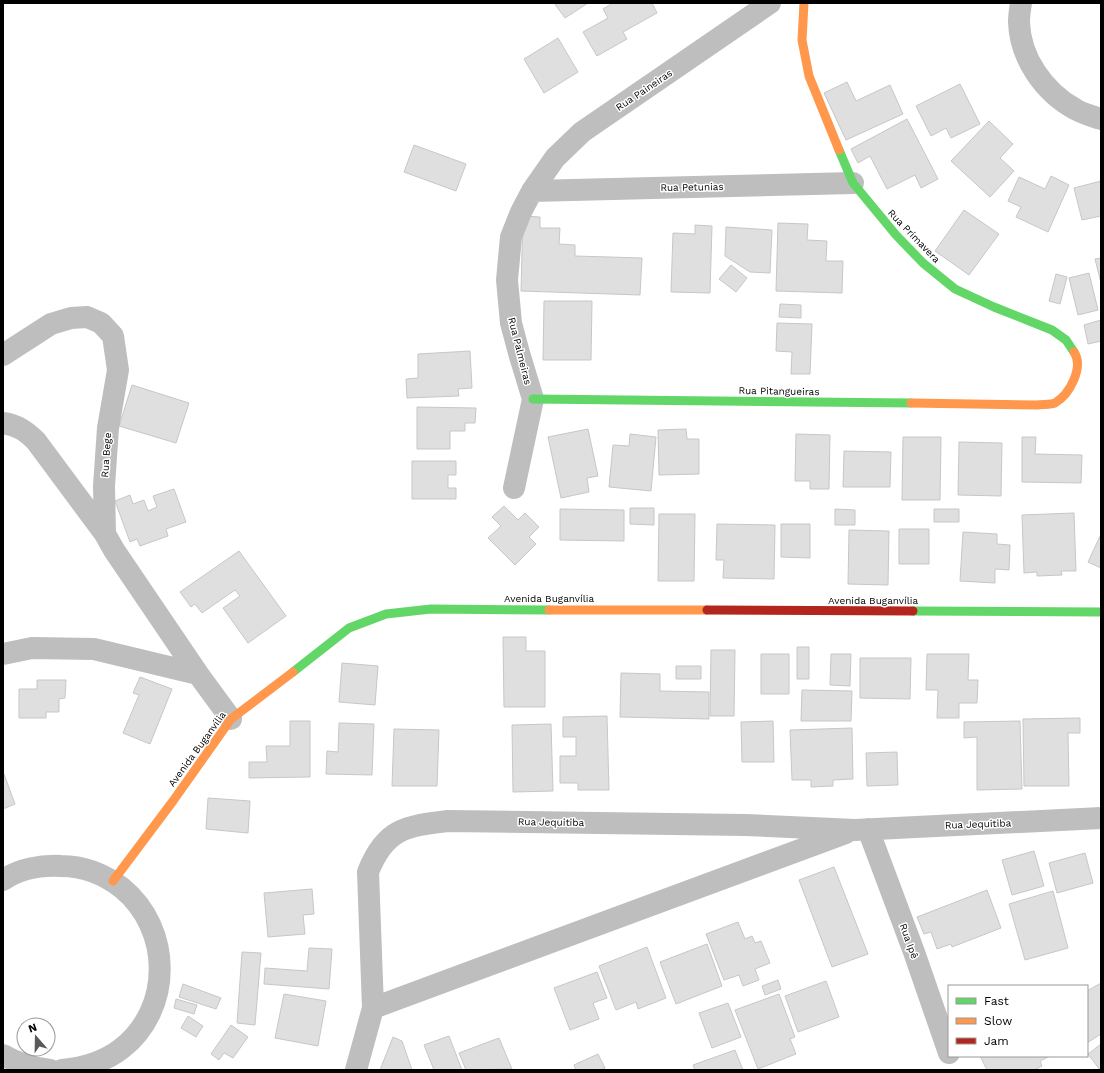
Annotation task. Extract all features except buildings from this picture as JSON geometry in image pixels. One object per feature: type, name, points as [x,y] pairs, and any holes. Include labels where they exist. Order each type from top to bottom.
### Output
[{"type":"street","name":"Rua Paineiras","points":[[532,191],[555,158],[582,132],[770,3]]},
{"type":"street","name":"Rua Primavera","points":[[804,3],[802,40],[809,76],[853,183],[922,264],[955,289],[994,307],[1052,330],[1066,340],[1076,354],[1077,373],[1071,388],[1055,403],[1024,405]]},
{"type":"street","points":[[1020,3],[1019,22],[1024,49],[1035,74],[1053,94],[1075,110],[1101,119]]},
{"type":"street","name":"Rua Petunias","points":[[532,191],[853,183]]},
{"type":"street","name":"Rua Palmeiras","points":[[514,488],[533,399],[511,323],[507,280],[511,237],[521,212],[532,191]]},
{"type":"street","name":"Rua Bege","points":[[3,355],[51,324],[71,318],[87,317],[101,323],[113,336],[118,370],[108,428],[104,486],[105,534],[114,550],[198,674],[231,719]]},
{"type":"street","name":"Rua Pitangueiras","points":[[533,399],[1024,405]]},
{"type":"street","points":[[3,423],[12,424],[26,430],[36,441],[105,534]]},
{"type":"street","name":"Avenida Buganvília","points":[[113,881],[173,801],[231,719],[348,628],[386,614],[431,609],[1101,612]]},
{"type":"street","points":[[3,654],[32,648],[94,649],[198,674]]},
{"type":"street","name":"Rua Jequitiba","points":[[356,1070],[373,1008],[368,872],[374,856],[384,842],[400,830],[421,824],[448,821],[745,825],[861,829],[1101,818]]},
{"type":"street","name":"Rua Jequitiba","points":[[373,1008],[861,829]]},
{"type":"street","name":"Rua Ipê","points":[[861,829],[914,952],[948,1052]]},
{"type":"street","points":[[3,880],[26,869],[48,865],[71,866],[93,871],[113,881],[132,896],[146,916],[156,938],[160,962],[159,987],[151,1010],[138,1032],[101,1066],[62,1070]]},
{"type":"street","points":[[3,1055],[33,1068],[50,1070]]},
{"type":"street","name":"Rua Ipê","points":[[950,1057],[955,1070]]},
{"type":"traffic: fast","points":[[839,150],[853,183],[896,235],[923,263],[955,289],[994,307],[1052,330],[1066,340],[1074,352]]},
{"type":"traffic: fast","points":[[533,399],[911,403]]},
{"type":"traffic: fast","points":[[293,672],[349,628],[386,614],[431,609],[549,610]]},
{"type":"traffic: fast","points":[[913,611],[1101,612]]},
{"type":"traffic: slow","points":[[804,3],[802,40],[809,76],[839,150]]},
{"type":"traffic: slow","points":[[911,403],[1053,404],[1061,399],[1074,380],[1077,365],[1077,358],[1074,352]]},
{"type":"traffic: slow","points":[[549,610],[707,610]]},
{"type":"traffic: slow","points":[[113,881],[173,801],[231,719],[293,672]]},
{"type":"traffic: jam","points":[[707,610],[913,611]]}]
